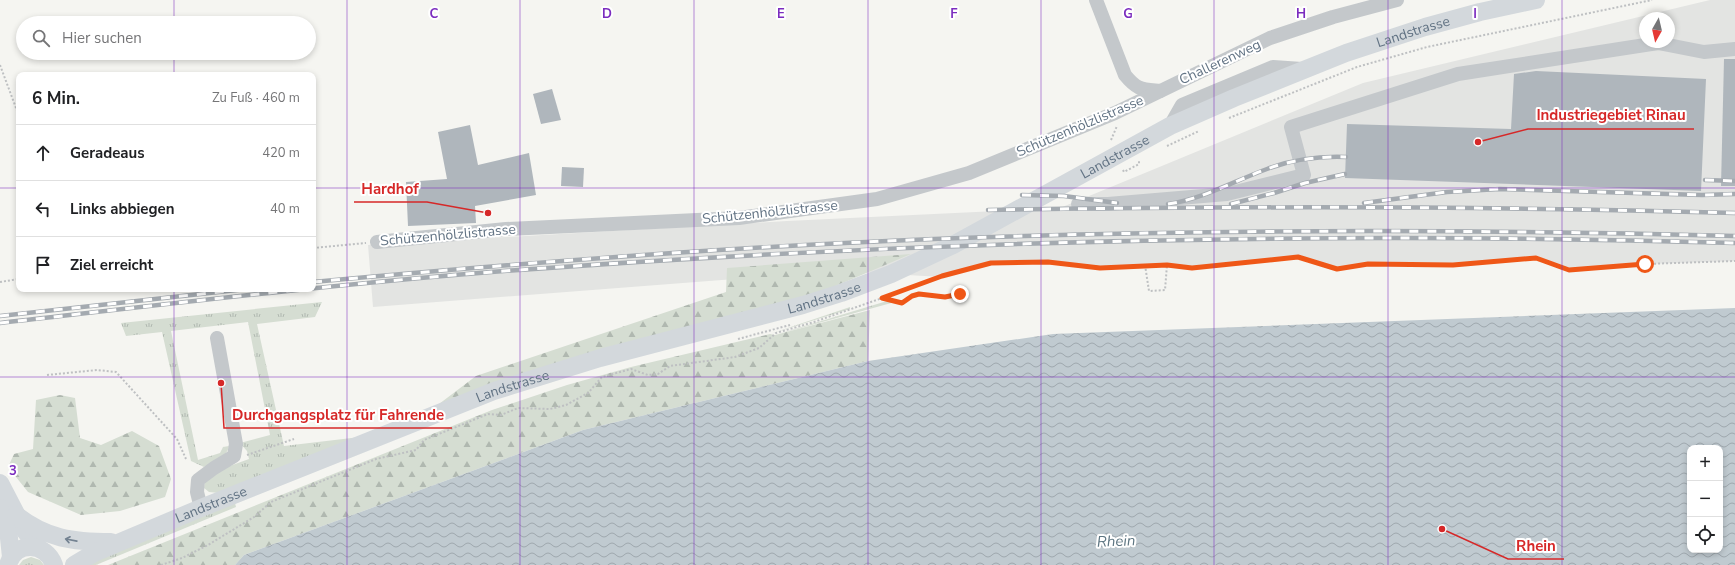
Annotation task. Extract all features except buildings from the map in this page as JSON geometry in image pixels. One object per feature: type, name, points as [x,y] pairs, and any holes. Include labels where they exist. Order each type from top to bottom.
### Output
[{"type":"main road","name":"Landstrasse","points":[[74,565],[94,553],[201,508],[494,391],[600,358],[803,305],[842,293],[891,274],[953,245],[1123,160],[1170,126],[1302,69],[1425,27],[1480,12],[1536,0]]},
{"type":"main road","points":[[0,483],[8,512],[10,561]]},
{"type":"main road","points":[[8,512],[56,538],[77,542],[124,541]]},
{"type":"main road","points":[[8,512],[47,555]]},
{"type":"main road","name":"Landstrasse","points":[[10,561],[21,549],[27,547],[47,555],[94,553]]},
{"type":"street","name":"Challerenweg","points":[[1096,0],[1125,75],[1133,85],[1140,89],[1160,90],[1270,38],[1333,17],[1398,0]]},
{"type":"street","points":[[1078,204],[1108,204],[1227,194],[1304,175],[1291,127],[1458,74],[1658,43],[1704,52],[1735,49]]},
{"type":"street","name":"Schützenhölzlistrasse","points":[[377,242],[506,228],[739,218],[877,199],[969,173],[1115,113],[1160,90]]},
{"type":"street","points":[[201,508],[197,492],[198,480],[234,456],[236,444],[217,338]]},
{"type":"path","points":[[1226,119],[1356,67],[1427,47],[1652,0]]},
{"type":"path","points":[[0,65],[16,108]]},
{"type":"path","points":[[1166,147],[1199,131]]},
{"type":"path","points":[[1123,160],[1139,159],[1139,164],[1124,172]]},
{"type":"path","name":"Schützenhölzlistrasse","points":[[316,248],[377,242]]},
{"type":"path","points":[[161,565],[182,558],[208,545],[254,516],[271,502],[376,459],[416,450],[424,440],[488,414],[501,415],[518,408],[550,409],[566,405],[588,393],[602,377],[631,369],[648,375],[658,374],[670,366],[735,357],[759,348],[776,333],[857,307],[942,276],[991,263],[1048,262],[1100,268],[1167,265],[1192,268],[1298,257],[1337,269],[1368,264],[1453,265],[1536,258],[1569,270],[1645,264],[1735,261]]},
{"type":"path","points":[[1145,265],[1149,291],[1165,290],[1167,265]]},
{"type":"path","points":[[0,282],[16,279]]},
{"type":"path","points":[[882,298],[902,303],[912,296],[919,294],[945,297],[960,294]]},
{"type":"path","points":[[732,340],[803,321]]},
{"type":"path","points":[[47,375],[97,370],[116,372],[177,439],[186,459]]},
{"type":"path","points":[[234,456],[241,457],[294,439]]},
{"type":"shaded area","points":[[1710,0],[1735,0],[1735,261],[1645,264],[1569,270],[1536,258],[1453,265],[1368,264],[1337,269],[1298,257],[1192,268],[1167,265],[1100,267],[1048,262],[991,263],[942,277],[837,271],[373,307],[368,245],[787,221],[1060,208],[1363,83],[1639,17],[1639,48],[1675,48],[1675,12],[1660,12]]},
{"type":"green space","points":[[911,254],[831,288],[439,404],[476,376],[726,292],[727,268]]},
{"type":"green space","points":[[887,301],[895,302],[775,335]]},
{"type":"green space","points":[[322,302],[315,317],[257,324],[284,446],[360,437],[219,493],[209,492],[204,488],[205,480],[216,471],[249,459],[247,451],[240,443],[270,435],[248,322],[171,331],[198,460],[220,453],[223,447],[229,446],[223,457],[204,467],[191,461],[162,332],[126,336],[121,323]]},
{"type":"green space","points":[[850,307],[850,309],[770,334]]},
{"type":"green space","points":[[870,310],[868,361],[583,430],[244,555],[235,565],[108,565],[492,410],[567,385],[631,367],[770,334],[775,335]]},
{"type":"green space","points":[[60,395],[75,398],[80,438],[101,445],[132,431],[159,446],[171,479],[165,497],[120,511],[81,515],[28,492],[8,467],[14,454],[33,449],[36,400]]},
{"type":"green space","points":[[235,503],[236,507],[96,565],[82,565]]},
{"type":"green space","points":[[31,557],[40,560],[44,565],[19,565],[23,560]]},
{"type":"water","points":[[1735,308],[1735,565],[235,565],[244,555],[583,430],[868,361],[1053,334]]},
{"type":"railway","points":[[1168,204],[1181,202],[1206,194],[1267,169],[1286,163],[1316,158],[1346,157]]},
{"type":"railway","points":[[1231,204],[1305,183],[1345,174]]},
{"type":"railway","points":[[1705,180],[1735,181]]},
{"type":"railway","points":[[1364,203],[1447,192],[1500,189],[1702,195],[1735,194]]},
{"type":"railway","points":[[1022,195],[1064,196],[1117,203]]},
{"type":"railway","points":[[988,210],[1362,207],[1735,213]]},
{"type":"railway","points":[[316,282],[468,268],[701,251],[934,239],[1134,233],[1334,231],[1535,232],[1735,236]]},
{"type":"railway","points":[[316,288],[441,276],[658,261],[812,252],[1120,241],[1427,238],[1735,243]]},
{"type":"railway","points":[[0,316],[219,292]]},
{"type":"railway","points":[[0,323],[281,292]]},
{"type":"place","name":"Industriegebiet Rinau","points":[[1478,142]]},
{"type":"place","name":"Hardhof","points":[[488,213]]},
{"type":"place","name":"Durchgangsplatz für Fahrende","points":[[221,383]]},
{"type":"place","name":"Rhein","points":[[1442,529]]},
{"type":"route","points":[[960,294],[945,297],[919,294],[912,296],[906,302],[902,303],[882,298],[942,276],[991,263],[1048,262],[1100,268],[1167,265],[1192,268],[1298,257],[1337,269],[1368,264],[1453,265],[1536,258],[1569,270],[1645,264]]}]
